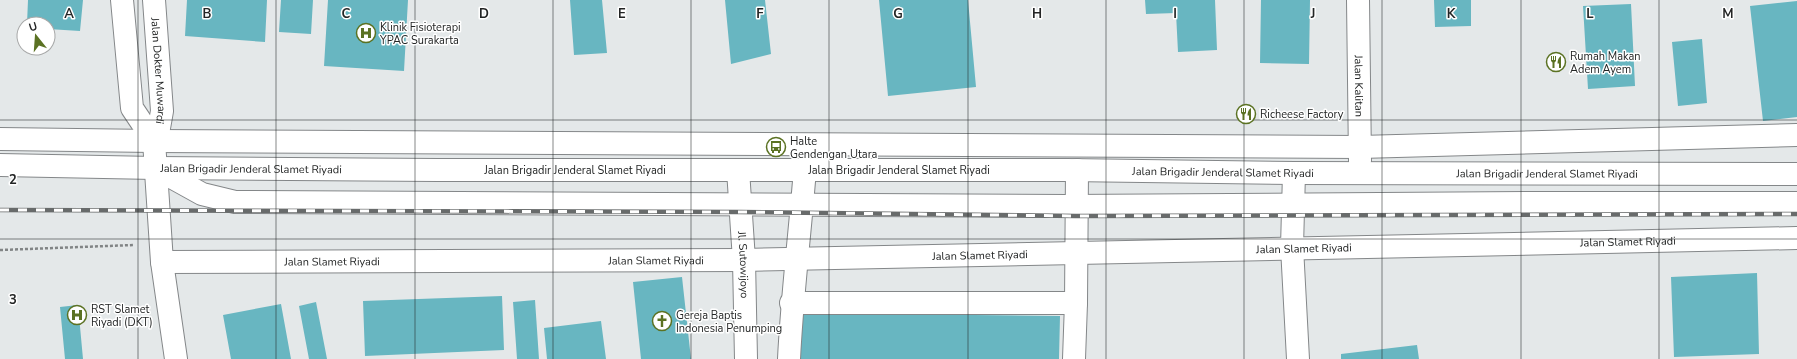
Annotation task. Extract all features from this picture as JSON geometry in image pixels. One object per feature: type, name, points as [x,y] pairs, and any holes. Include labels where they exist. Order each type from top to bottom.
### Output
[{"type":"main road","name":"Jalan Dokter Muwardi","points":[[122,0],[132,108],[154,141]]},
{"type":"main road","name":"Jalan Dokter Muwardi","points":[[154,0],[162,111],[159,128],[154,141],[155,168],[162,253],[176,359]]},
{"type":"main road","name":"Jalan Kalitan","points":[[1358,0],[1361,172]]},
{"type":"main road","points":[[0,139],[1360,147],[1797,135]]},
{"type":"main road","name":"Jalan Brigadir Jenderal Slamet Riyadi","points":[[0,165],[155,168],[805,169],[1294,173],[1797,174]]},
{"type":"main road","points":[[155,168],[202,194],[235,202],[740,206],[802,204],[1072,206],[1540,203],[1797,204]]},
{"type":"main road","points":[[789,359],[792,303],[798,258],[805,169]]},
{"type":"main road","name":"Jl. Sutowijoyo","points":[[738,170],[744,260],[746,359]]},
{"type":"main road","points":[[1073,170],[1070,303],[1074,359]]},
{"type":"main road","points":[[1294,173],[1292,247],[1298,359]]},
{"type":"main road","name":"Jalan Slamet Riyadi","points":[[162,253],[744,260],[1292,247],[1797,238]]},
{"type":"main road","points":[[792,303],[1070,303]]},
{"type":"path","points":[[0,250],[162,253]]},
{"type":"building","points":[[28,0],[83,0],[80,31],[56,30],[56,16],[27,16]]},
{"type":"building","points":[[187,0],[267,0],[265,42],[185,36]]},
{"type":"building","points":[[281,0],[313,0],[311,34],[279,32]]},
{"type":"building","name":"Klinik Fisioterapi YPAC Surakarta","points":[[328,0],[408,0],[404,71],[324,66]]},
{"type":"building","points":[[570,0],[602,0],[607,53],[574,55]]},
{"type":"building","points":[[725,0],[765,0],[771,54],[731,64]]},
{"type":"building","points":[[879,0],[968,0],[976,87],[888,96]]},
{"type":"building","points":[[1145,0],[1215,0],[1217,50],[1178,52],[1176,13],[1146,14]]},
{"type":"building","points":[[1261,0],[1310,0],[1309,64],[1260,63]]},
{"type":"building","points":[[1434,0],[1471,0],[1471,26],[1435,27]]},
{"type":"building","points":[[1797,1],[1797,117],[1763,121],[1750,6]]},
{"type":"building","points":[[1631,4],[1635,86],[1588,89],[1583,6]]},
{"type":"building","points":[[1702,39],[1707,103],[1678,106],[1672,42]]},
{"type":"building","points":[[1757,273],[1759,354],[1674,357],[1671,277]]},
{"type":"building","name":"Gereja Baptis Indonesia Penumping","points":[[682,277],[691,359],[641,359],[633,282]]},
{"type":"building","points":[[502,296],[504,350],[365,356],[363,301]]},
{"type":"building","points":[[535,300],[539,359],[517,359],[513,302]]},
{"type":"building","points":[[316,302],[327,359],[309,359],[299,306]]},
{"type":"building","points":[[281,304],[291,359],[231,359],[223,315]]},
{"type":"building","points":[[78,305],[83,359],[65,359],[60,307]]},
{"type":"building","points":[[800,313],[1060,316],[1059,359],[798,359]]},
{"type":"building","points":[[601,321],[606,359],[547,359],[544,328]]},
{"type":"building","points":[[1417,345],[1419,359],[1341,359],[1341,354]]},
{"type":"railway","points":[[0,210],[740,212],[1076,216],[1797,214]]},
{"type":"place","name":"Klinik Fisioterapi YPAC Surakarta","points":[[366,33]]},
{"type":"place","name":"Rumah Makan Adem Ayem","points":[[1556,62]]},
{"type":"place","name":"Richeese Factory","points":[[1246,114]]},
{"type":"place","name":"Halte Gendengan Utara","points":[[776,147]]},
{"type":"place","name":"RST Slamet Riyadi (DKT)","points":[[77,315]]},
{"type":"place","name":"Gereja Baptis Indonesia Penumping","points":[[662,321]]}]
